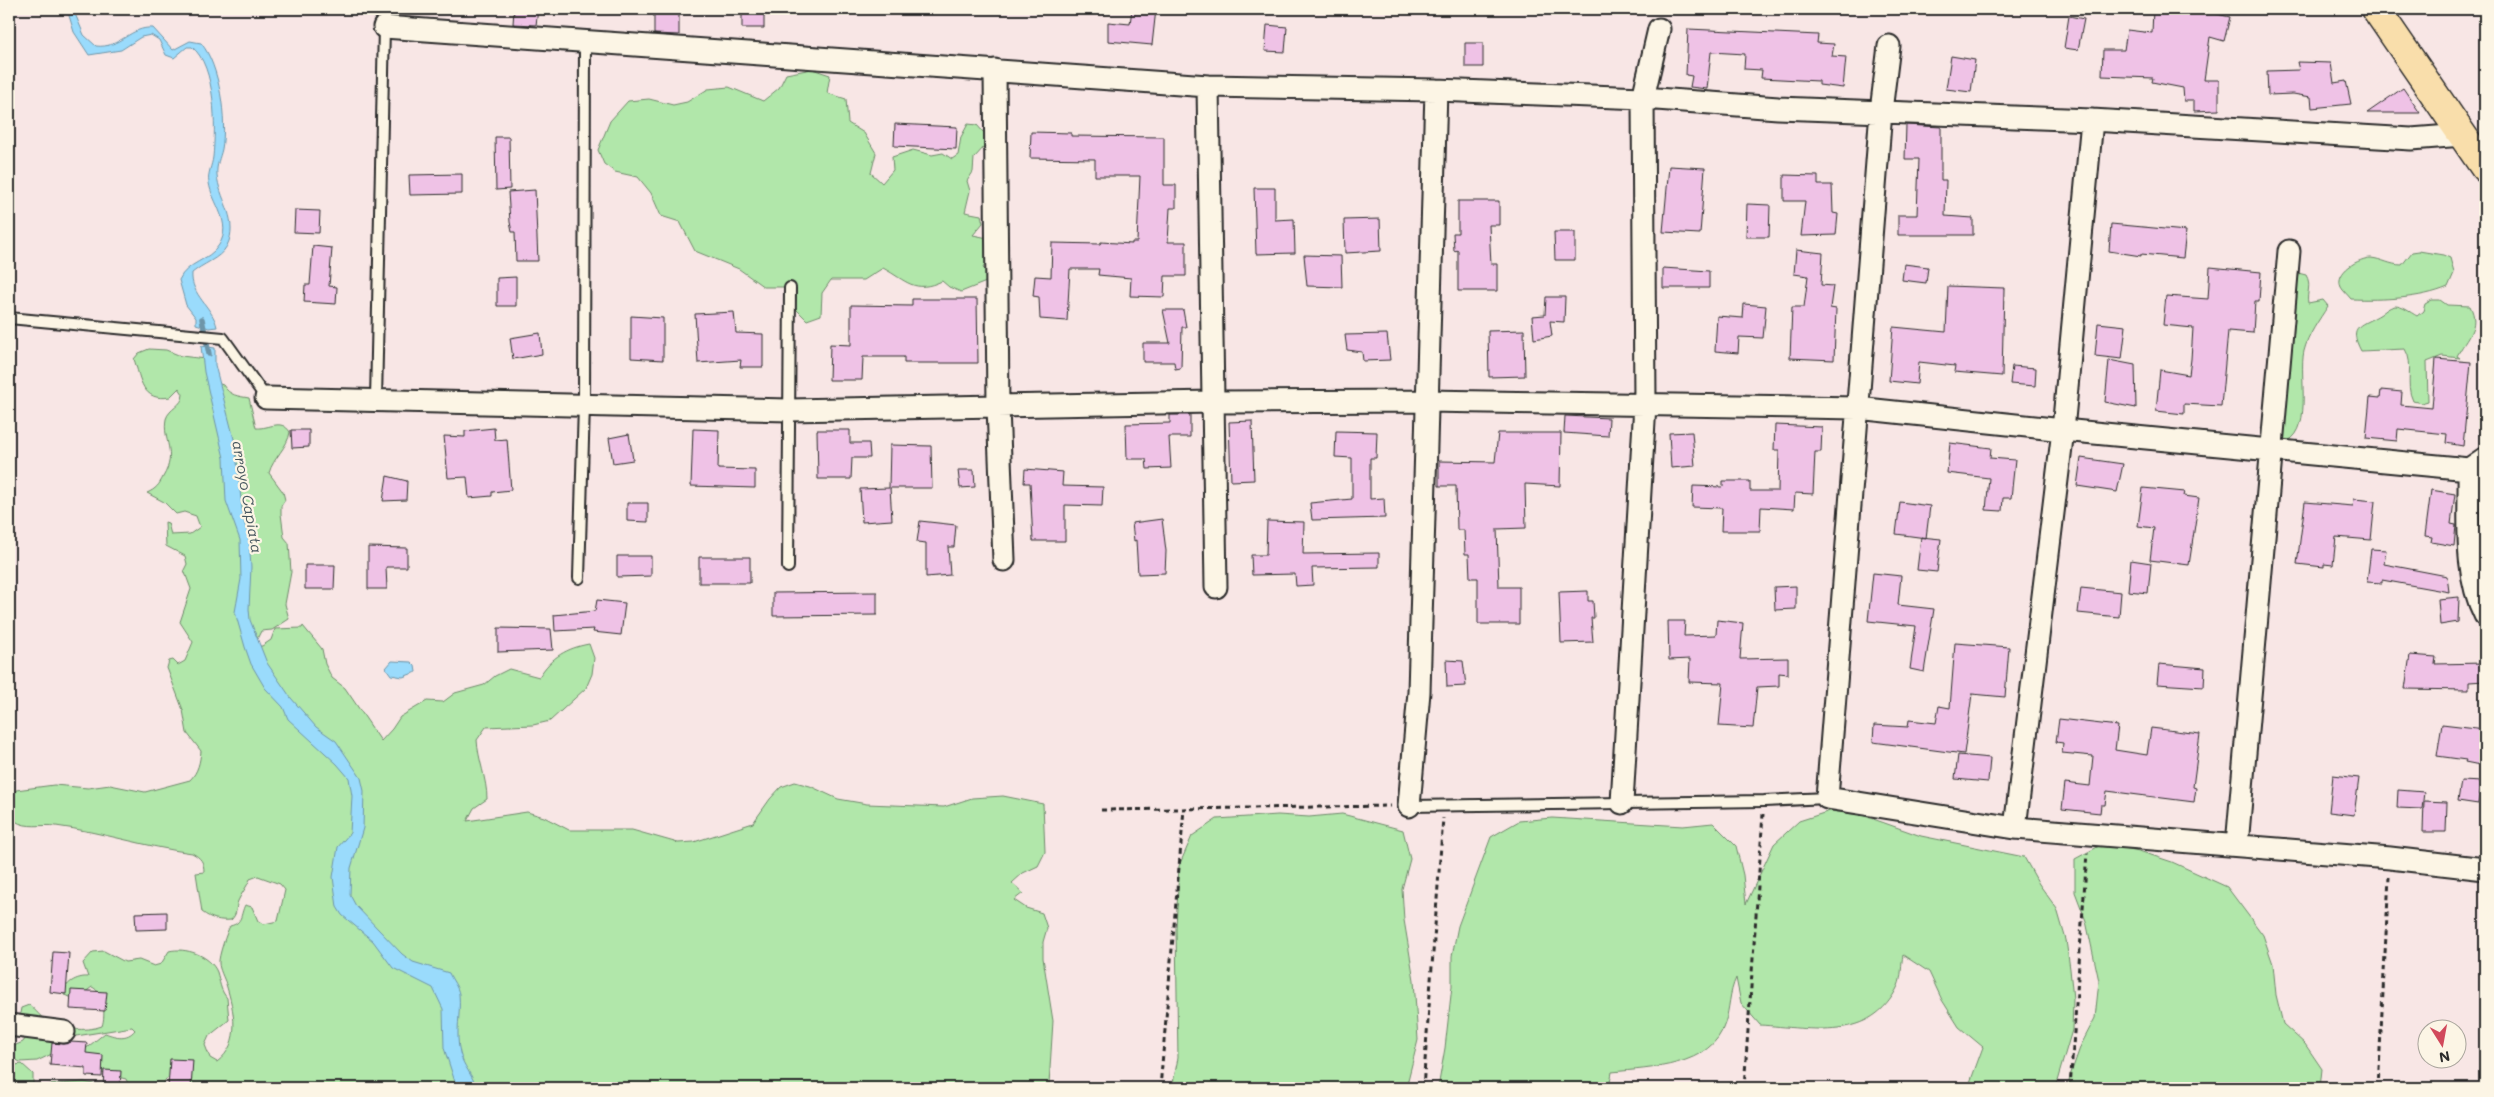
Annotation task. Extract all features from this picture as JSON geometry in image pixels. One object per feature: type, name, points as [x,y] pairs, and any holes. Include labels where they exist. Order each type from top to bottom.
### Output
[{"type":"main road","points":[[2376,9],[2485,168]]},
{"type":"street","points":[[384,28],[1208,86],[1436,90],[1643,98],[1778,108],[2092,120],[2412,139],[2462,135]]},
{"type":"street","points":[[1622,803],[1645,404],[1643,98],[1660,29]]},
{"type":"street","points":[[1889,46],[1881,112],[1827,798],[2015,828],[2390,858],[2485,869]]},
{"type":"street","points":[[995,70],[998,407],[1004,560]]},
{"type":"street","points":[[1208,86],[1216,587]]},
{"type":"street","points":[[1409,806],[1419,692],[1436,90]]},
{"type":"street","points":[[2015,828],[2063,430],[2092,120]]},
{"type":"street","points":[[2237,845],[2289,251]]},
{"type":"street","points":[[266,398],[789,410],[1213,402],[1427,401],[1857,408],[2270,451],[2477,464],[2472,578],[2477,599],[2485,615]]},
{"type":"street","points":[[9,1025],[64,1032]]},
{"type":"lane","points":[[376,400],[384,28]]},
{"type":"lane","points":[[579,578],[584,405],[585,42]]},
{"type":"lane","points":[[788,567],[790,288]]},
{"type":"lane","points":[[9,318],[223,338],[266,398]]},
{"type":"lane","points":[[1409,806],[1764,801],[1827,798]]},
{"type":"path","points":[[1744,1088],[1764,801]]},
{"type":"path","points":[[1423,1088],[1444,805]]},
{"type":"path","points":[[1100,810],[1409,806]]},
{"type":"path","points":[[1160,1088],[1184,809]]},
{"type":"path","points":[[2070,1088],[2088,835]]},
{"type":"path","points":[[2378,1088],[2390,858]]},
{"type":"green space","points":[[812,69],[830,75],[827,93],[846,99],[848,123],[864,133],[876,153],[871,173],[882,183],[893,170],[892,157],[913,150],[932,155],[943,153],[952,159],[958,155],[961,137],[968,124],[977,125],[984,133],[984,147],[974,158],[973,172],[967,181],[970,191],[965,212],[981,215],[983,223],[973,235],[988,238],[989,256],[983,268],[990,275],[986,282],[961,292],[949,287],[942,281],[932,285],[917,286],[883,268],[864,280],[831,280],[822,293],[821,315],[807,320],[795,308],[796,287],[764,287],[739,269],[695,251],[680,222],[661,216],[651,193],[638,177],[615,172],[604,164],[598,150],[610,121],[628,101],[649,99],[673,105],[687,102],[708,89],[729,87],[763,101],[779,88],[786,74]]},
{"type":"green space","points":[[2419,251],[2450,258],[2454,273],[2448,287],[2413,296],[2388,299],[2351,299],[2341,287],[2340,281],[2344,271],[2360,260],[2371,258],[2402,265],[2412,252]]},
{"type":"green space","points":[[2290,271],[2306,275],[2309,282],[2308,303],[2323,300],[2328,306],[2311,333],[2304,351],[2303,404],[2299,429],[2292,438],[2282,443],[2264,430],[2263,415],[2265,406],[2273,392]]},
{"type":"green space","points":[[2432,300],[2440,300],[2447,305],[2470,306],[2474,320],[2471,332],[2457,356],[2460,358],[2442,356],[2427,362],[2428,401],[2421,403],[2413,401],[2410,394],[2409,361],[2405,349],[2361,351],[2357,342],[2356,331],[2363,324],[2395,306],[2417,316],[2423,311],[2425,304]]},
{"type":"green space","points":[[149,349],[166,350],[181,356],[206,359],[217,383],[223,385],[234,395],[249,398],[256,428],[279,425],[287,428],[290,432],[269,473],[283,492],[285,500],[281,506],[281,514],[284,537],[289,543],[291,572],[285,604],[289,619],[272,630],[261,631],[257,639],[258,646],[262,646],[271,640],[275,629],[302,628],[303,626],[322,649],[325,664],[332,678],[345,688],[381,741],[400,717],[427,701],[443,702],[455,693],[484,685],[495,676],[509,669],[539,677],[560,654],[589,644],[594,658],[592,674],[586,688],[550,721],[533,725],[486,727],[477,740],[486,784],[487,799],[474,808],[467,821],[527,812],[544,817],[569,830],[632,830],[678,843],[694,842],[753,823],[781,787],[795,782],[810,786],[838,799],[867,804],[944,807],[972,798],[1003,796],[1043,804],[1045,852],[1038,866],[1023,873],[1012,883],[1023,893],[1014,900],[1026,908],[1042,913],[1047,928],[1043,942],[1043,958],[1053,1021],[1049,1084],[1052,1088],[290,1088],[281,1085],[254,1088],[191,1088],[187,1080],[174,1076],[166,1079],[161,1088],[130,1088],[126,1079],[93,1071],[84,1050],[105,1033],[125,1036],[135,1030],[132,1027],[70,1037],[56,1052],[37,1061],[20,1062],[13,1058],[9,1048],[23,1042],[27,1036],[19,1019],[21,1008],[29,1005],[45,1020],[53,1024],[67,1028],[82,1029],[102,1026],[104,1016],[103,1004],[96,990],[92,987],[76,999],[64,995],[66,987],[72,981],[88,977],[83,963],[93,952],[104,951],[125,962],[139,960],[154,966],[161,964],[169,951],[182,950],[203,957],[214,966],[227,998],[229,1020],[209,1036],[205,1045],[210,1058],[217,1062],[230,1045],[234,1026],[231,1004],[219,963],[227,933],[230,926],[239,921],[245,905],[252,907],[258,921],[264,924],[278,921],[285,890],[280,884],[258,876],[250,879],[238,901],[233,918],[231,920],[216,919],[202,912],[196,873],[204,872],[203,863],[192,853],[73,829],[30,826],[15,821],[13,797],[16,790],[54,785],[88,788],[110,785],[145,792],[190,780],[195,774],[199,763],[201,751],[187,733],[183,710],[167,668],[169,661],[173,660],[178,665],[185,661],[193,642],[180,622],[191,589],[184,570],[187,564],[185,556],[166,546],[165,522],[168,523],[171,535],[190,534],[200,527],[196,516],[184,512],[176,514],[164,502],[147,493],[159,485],[167,468],[169,453],[165,427],[166,419],[181,401],[183,394],[179,388],[170,397],[161,398],[148,393],[144,388],[134,359],[139,353]]},
{"type":"green space","points":[[1830,811],[1862,815],[1921,836],[2024,857],[2039,884],[2057,909],[2066,940],[2070,969],[2073,999],[2072,1030],[2055,1088],[1968,1088],[1983,1047],[1959,1027],[1942,1000],[1929,972],[1903,955],[1898,986],[1886,1004],[1872,1017],[1856,1024],[1838,1028],[1819,1029],[1760,1025],[1741,1003],[1736,978],[1725,1023],[1718,1038],[1707,1049],[1694,1057],[1661,1066],[1612,1072],[1609,1088],[1438,1088],[1452,986],[1452,956],[1458,926],[1491,837],[1519,821],[1552,818],[1683,826],[1713,823],[1736,846],[1743,875],[1746,904],[1774,844],[1799,821]]},
{"type":"green space","points":[[1342,814],[1403,830],[1410,859],[1402,889],[1404,920],[1414,980],[1418,1040],[1406,1088],[1172,1088],[1178,1058],[1176,929],[1179,866],[1192,836],[1217,819],[1278,815],[1309,817]]},
{"type":"green space","points":[[2103,844],[2139,851],[2172,862],[2227,887],[2263,935],[2273,964],[2276,995],[2283,1024],[2305,1044],[2322,1069],[2320,1088],[2068,1088],[2070,1076],[2081,1045],[2095,1018],[2099,981],[2086,921],[2075,892],[2075,859]]},
{"type":"green space","points":[[9,1061],[15,1065],[22,1064],[33,1074],[33,1088],[9,1088]]},
{"type":"green space","points":[[84,1082],[113,1088],[39,1088],[53,1085]]},
{"type":"water","points":[[67,9],[73,9],[84,35],[96,46],[112,44],[138,30],[153,28],[173,50],[190,41],[201,43],[208,53],[217,79],[223,109],[222,149],[217,175],[231,224],[231,232],[227,246],[215,258],[192,273],[192,281],[215,320],[217,327],[209,328],[196,324],[196,318],[186,305],[179,280],[187,269],[210,255],[223,237],[223,221],[211,191],[209,180],[213,157],[214,114],[213,98],[206,68],[200,56],[192,47],[187,47],[174,58],[166,55],[159,40],[151,35],[141,37],[121,50],[89,55],[74,32]]},
{"type":"water","points":[[201,346],[215,348],[215,365],[235,443],[243,518],[249,537],[251,567],[250,620],[267,663],[291,698],[316,727],[336,741],[361,778],[364,791],[363,828],[351,868],[350,895],[356,906],[402,954],[413,962],[449,973],[459,994],[458,1038],[460,1053],[476,1088],[457,1088],[444,1048],[443,1009],[433,988],[393,968],[373,941],[342,915],[337,907],[333,877],[338,847],[350,833],[352,796],[349,778],[337,764],[288,719],[283,707],[265,688],[251,664],[245,647],[235,612],[241,579],[240,540],[226,501],[224,458],[204,372]]},
{"type":"water","points":[[392,661],[411,662],[415,666],[416,672],[403,677],[391,675],[386,668]]},
{"type":"building","points":[[514,9],[538,9],[536,25],[513,24]]},
{"type":"building","points":[[654,9],[679,9],[679,35],[654,34]]},
{"type":"building","points":[[1132,9],[1156,9],[1152,45],[1108,41],[1108,22],[1130,24]]},
{"type":"building","points":[[2153,9],[2204,11],[2230,17],[2224,41],[2210,37],[2204,80],[2219,80],[2219,110],[2194,111],[2194,101],[2184,101],[2183,88],[2152,82],[2153,78],[2102,76],[2103,50],[2124,50],[2127,30],[2152,33]]},
{"type":"building","points":[[742,11],[764,11],[764,28],[742,28]]},
{"type":"building","points":[[2069,16],[2084,19],[2078,50],[2064,48]]},
{"type":"building","points":[[1267,25],[1287,27],[1285,52],[1265,51]]},
{"type":"building","points":[[1688,29],[1818,35],[1817,43],[1834,44],[1832,56],[1846,57],[1843,88],[1819,85],[1819,81],[1761,78],[1762,70],[1744,69],[1745,54],[1711,52],[1707,89],[1690,87],[1692,76],[1686,75]]},
{"type":"building","points":[[1465,43],[1483,43],[1483,67],[1465,67]]},
{"type":"building","points":[[1951,56],[1975,60],[1971,92],[1946,89]]},
{"type":"building","points":[[2297,62],[2331,63],[2334,83],[2346,81],[2351,104],[2312,108],[2311,97],[2293,94],[2268,95],[2267,71],[2299,70]]},
{"type":"building","points":[[2403,88],[2420,113],[2367,113]]},
{"type":"building","points":[[895,124],[957,127],[956,149],[894,146]]},
{"type":"building","points":[[1906,125],[1941,127],[1941,180],[1946,180],[1945,216],[1973,218],[1973,235],[1898,235],[1898,215],[1917,215],[1919,159],[1905,159]]},
{"type":"building","points":[[1031,132],[1071,133],[1071,136],[1164,137],[1164,185],[1176,185],[1176,208],[1170,208],[1168,242],[1186,242],[1186,276],[1165,276],[1164,297],[1130,296],[1131,278],[1098,275],[1099,269],[1070,269],[1067,321],[1040,319],[1039,297],[1033,296],[1035,276],[1051,277],[1052,243],[1100,244],[1101,242],[1132,244],[1132,242],[1137,242],[1140,176],[1095,176],[1095,159],[1030,158]]},
{"type":"building","points":[[495,137],[509,137],[510,189],[496,190]]},
{"type":"building","points":[[1669,166],[1705,168],[1700,234],[1663,232]]},
{"type":"building","points":[[462,174],[462,194],[410,195],[409,175]]},
{"type":"building","points":[[1784,175],[1818,176],[1818,185],[1832,185],[1833,213],[1838,214],[1836,235],[1801,236],[1805,201],[1784,201]]},
{"type":"building","points":[[1254,188],[1275,188],[1275,220],[1294,219],[1295,253],[1256,254]]},
{"type":"building","points":[[535,190],[538,261],[516,261],[515,232],[512,232],[510,222],[508,192]]},
{"type":"building","points":[[1458,201],[1499,201],[1499,225],[1489,225],[1491,264],[1497,264],[1497,291],[1458,291],[1458,250],[1454,251],[1453,233],[1458,233]]},
{"type":"building","points":[[1747,204],[1770,205],[1769,237],[1746,237]]},
{"type":"building","points":[[295,210],[320,211],[319,233],[294,232]]},
{"type":"building","points":[[1380,219],[1381,251],[1345,253],[1344,220]]},
{"type":"building","points":[[2111,224],[2186,231],[2183,258],[2141,254],[2141,256],[2109,251]]},
{"type":"building","points":[[1554,232],[1575,232],[1575,260],[1555,260]]},
{"type":"building","points":[[313,246],[332,248],[329,286],[337,287],[336,304],[304,302],[305,285],[310,285]]},
{"type":"building","points":[[1796,250],[1823,253],[1821,285],[1833,286],[1830,308],[1836,309],[1834,360],[1790,358],[1792,307],[1804,307],[1808,276],[1794,274]]},
{"type":"building","points":[[1304,255],[1341,256],[1342,287],[1307,286]]},
{"type":"building","points":[[1904,264],[1928,267],[1926,283],[1902,280]]},
{"type":"building","points":[[2210,267],[2261,272],[2259,301],[2255,301],[2253,333],[2228,331],[2221,406],[2184,404],[2184,414],[2156,411],[2160,370],[2189,375],[2191,359],[2193,328],[2163,325],[2166,296],[2208,299]]},
{"type":"building","points":[[1663,268],[1709,271],[1709,288],[1663,288]]},
{"type":"building","points":[[516,277],[516,306],[497,306],[497,278]]},
{"type":"building","points":[[1948,286],[2004,288],[2002,376],[1954,372],[1955,366],[1919,362],[1917,384],[1889,381],[1893,327],[1946,332]]},
{"type":"building","points":[[1546,297],[1565,297],[1564,322],[1550,321],[1552,336],[1534,339],[1532,316],[1545,315]]},
{"type":"building","points":[[912,299],[977,299],[978,363],[904,363],[904,357],[863,357],[862,380],[829,380],[830,344],[851,345],[851,305],[912,306]]},
{"type":"building","points":[[1744,304],[1766,306],[1763,338],[1739,337],[1738,353],[1715,351],[1717,316],[1743,318]]},
{"type":"building","points":[[1163,310],[1183,310],[1186,327],[1182,327],[1181,368],[1175,369],[1174,362],[1143,362],[1143,343],[1170,343]]},
{"type":"building","points":[[734,312],[736,333],[763,334],[763,367],[740,367],[741,360],[698,363],[695,314]]},
{"type":"building","points":[[631,316],[663,318],[663,360],[631,358]]},
{"type":"building","points":[[2098,323],[2126,326],[2122,359],[2095,356]]},
{"type":"building","points":[[1524,330],[1525,376],[1489,377],[1488,331]]},
{"type":"building","points":[[540,333],[542,354],[513,359],[510,338]]},
{"type":"building","points":[[1387,334],[1390,360],[1363,361],[1362,352],[1347,350],[1345,335]]},
{"type":"building","points":[[2436,359],[2471,362],[2463,446],[2446,443],[2447,434],[2398,429],[2397,441],[2366,438],[2370,397],[2380,398],[2381,390],[2402,392],[2401,405],[2432,408]]},
{"type":"building","points":[[2109,360],[2135,365],[2136,408],[2105,402]]},
{"type":"building","points":[[2012,366],[2036,368],[2035,386],[2010,384]]},
{"type":"building","points":[[1170,415],[1190,415],[1190,437],[1169,437],[1171,468],[1147,469],[1146,459],[1127,459],[1126,424],[1170,423]]},
{"type":"building","points":[[1565,416],[1609,418],[1608,436],[1564,433]]},
{"type":"building","points":[[1252,421],[1254,480],[1231,481],[1229,422]]},
{"type":"building","points":[[1775,425],[1822,427],[1821,452],[1815,452],[1813,494],[1795,493],[1794,509],[1761,507],[1760,531],[1721,531],[1722,508],[1692,507],[1693,486],[1723,487],[1723,481],[1750,481],[1750,491],[1778,491],[1779,450],[1774,450]]},
{"type":"building","points":[[494,428],[495,440],[507,439],[511,490],[492,492],[492,496],[469,498],[467,477],[448,478],[444,436],[465,437],[465,431]]},
{"type":"building","points":[[693,429],[719,430],[718,469],[755,470],[755,488],[691,486]]},
{"type":"building","points":[[291,430],[309,430],[309,447],[292,448]]},
{"type":"building","points":[[817,430],[850,430],[850,443],[869,443],[870,458],[852,458],[851,479],[818,479]]},
{"type":"building","points":[[1336,431],[1377,432],[1376,458],[1370,458],[1370,499],[1384,498],[1385,518],[1312,520],[1310,503],[1352,499],[1352,458],[1335,457]]},
{"type":"building","points":[[1692,432],[1695,466],[1671,468],[1669,433]]},
{"type":"building","points":[[1498,433],[1561,433],[1560,486],[1525,484],[1526,528],[1497,529],[1499,587],[1519,587],[1519,624],[1478,624],[1478,578],[1470,578],[1469,554],[1465,554],[1464,530],[1457,530],[1456,486],[1439,486],[1439,461],[1495,462]]},
{"type":"building","points":[[629,434],[633,460],[613,463],[609,438]]},
{"type":"building","points":[[1950,443],[1991,448],[1990,458],[2015,460],[2011,498],[2003,498],[2002,511],[1986,510],[1989,478],[1947,473]]},
{"type":"building","points":[[890,445],[931,446],[932,488],[890,488],[892,520],[862,522],[860,489],[889,488]]},
{"type":"building","points":[[2081,458],[2123,464],[2117,492],[2077,486]]},
{"type":"building","points":[[1025,469],[1063,472],[1062,486],[1103,487],[1102,506],[1065,505],[1065,541],[1033,541],[1030,483],[1024,483]]},
{"type":"building","points":[[958,470],[974,470],[975,487],[960,488]]},
{"type":"building","points":[[387,476],[407,481],[406,500],[383,501]]},
{"type":"building","points":[[2143,488],[2185,492],[2184,496],[2199,498],[2189,565],[2150,560],[2154,528],[2138,526]]},
{"type":"building","points":[[2431,490],[2455,494],[2451,524],[2456,525],[2454,546],[2431,542],[2432,537],[2425,536]]},
{"type":"building","points":[[2354,499],[2375,501],[2371,540],[2336,537],[2333,565],[2324,564],[2324,567],[2297,564],[2305,502],[2353,506]]},
{"type":"building","points":[[1900,502],[1930,506],[1926,538],[1896,534]]},
{"type":"building","points":[[627,503],[648,503],[648,522],[627,521]]},
{"type":"building","points":[[1162,519],[1166,551],[1165,573],[1138,574],[1136,540],[1134,541],[1132,523]]},
{"type":"building","points":[[920,521],[956,525],[954,547],[948,547],[950,575],[926,577],[926,543],[917,542]]},
{"type":"building","points":[[1267,521],[1304,522],[1303,554],[1379,553],[1379,567],[1312,568],[1313,585],[1296,586],[1295,574],[1252,575],[1251,555],[1266,555]]},
{"type":"building","points":[[1921,537],[1941,539],[1937,572],[1917,570]]},
{"type":"building","points":[[368,547],[407,548],[407,567],[386,567],[387,589],[368,589]]},
{"type":"building","points":[[2371,549],[2386,550],[2384,564],[2447,576],[2449,592],[2382,580],[2382,583],[2367,582]]},
{"type":"building","points":[[617,556],[651,556],[651,576],[617,577]]},
{"type":"building","points":[[699,557],[750,557],[750,583],[699,583]]},
{"type":"building","points":[[2131,560],[2151,563],[2148,593],[2128,591]]},
{"type":"building","points":[[305,565],[335,565],[334,589],[305,589]]},
{"type":"building","points":[[1873,573],[1901,576],[1898,605],[1934,609],[1924,672],[1910,669],[1916,626],[1868,621]]},
{"type":"building","points":[[1796,586],[1796,609],[1775,610],[1774,587]]},
{"type":"building","points":[[2081,588],[2121,592],[2119,617],[2078,613]]},
{"type":"building","points":[[1588,591],[1588,601],[1593,601],[1594,618],[1591,618],[1593,642],[1561,643],[1559,592]]},
{"type":"building","points":[[877,592],[877,615],[773,616],[773,593]]},
{"type":"building","points":[[2459,597],[2458,622],[2440,625],[2438,599]]},
{"type":"building","points":[[597,600],[625,603],[621,635],[593,632],[594,629],[555,631],[554,615],[595,611]]},
{"type":"building","points":[[1717,620],[1743,623],[1740,659],[1788,658],[1788,674],[1779,673],[1779,686],[1757,687],[1753,728],[1719,726],[1723,683],[1689,682],[1690,659],[1669,660],[1668,621],[1685,621],[1684,636],[1716,635]]},
{"type":"building","points":[[498,628],[551,629],[553,650],[498,652]]},
{"type":"building","points":[[1955,643],[2009,647],[2005,697],[1972,694],[1964,754],[1873,742],[1874,725],[1908,727],[1909,720],[1936,723],[1939,706],[1950,708]]},
{"type":"building","points":[[2410,655],[2436,657],[2435,664],[2485,663],[2485,681],[2469,682],[2469,690],[2405,689]]},
{"type":"building","points":[[1446,660],[1463,661],[1466,686],[1447,687]]},
{"type":"building","points":[[2159,664],[2205,668],[2204,687],[2157,684]]},
{"type":"building","points":[[2059,719],[2118,726],[2115,750],[2147,755],[2151,728],[2200,734],[2193,787],[2196,788],[2194,802],[2107,791],[2105,805],[2101,805],[2100,813],[2062,809],[2065,783],[2090,786],[2093,756],[2062,753],[2063,743],[2056,742]]},
{"type":"building","points":[[2442,724],[2485,729],[2480,765],[2465,762],[2466,760],[2437,756]]},
{"type":"building","points":[[1958,755],[1990,758],[1988,782],[1955,779]]},
{"type":"building","points":[[2333,775],[2359,778],[2354,815],[2329,812]]},
{"type":"building","points":[[2461,781],[2482,782],[2478,804],[2458,801]]},
{"type":"building","points":[[2398,790],[2424,792],[2422,809],[2397,808]]},
{"type":"building","points":[[2424,801],[2447,802],[2446,832],[2423,832]]},
{"type":"building","points":[[167,912],[167,929],[136,930],[135,913]]},
{"type":"building","points":[[53,952],[69,953],[66,994],[50,992]]},
{"type":"building","points":[[71,990],[107,992],[105,1011],[70,1009]]},
{"type":"building","points":[[70,1042],[87,1043],[86,1053],[103,1055],[102,1077],[86,1076],[86,1068],[50,1065],[52,1043],[63,1044]]},
{"type":"building","points":[[170,1059],[193,1060],[191,1088],[168,1088]]},
{"type":"building","points":[[104,1070],[121,1071],[120,1088],[103,1088]]},
{"type":"waterway","name":"arroyo Capiata","points":[[202,319],[209,354]]}]
